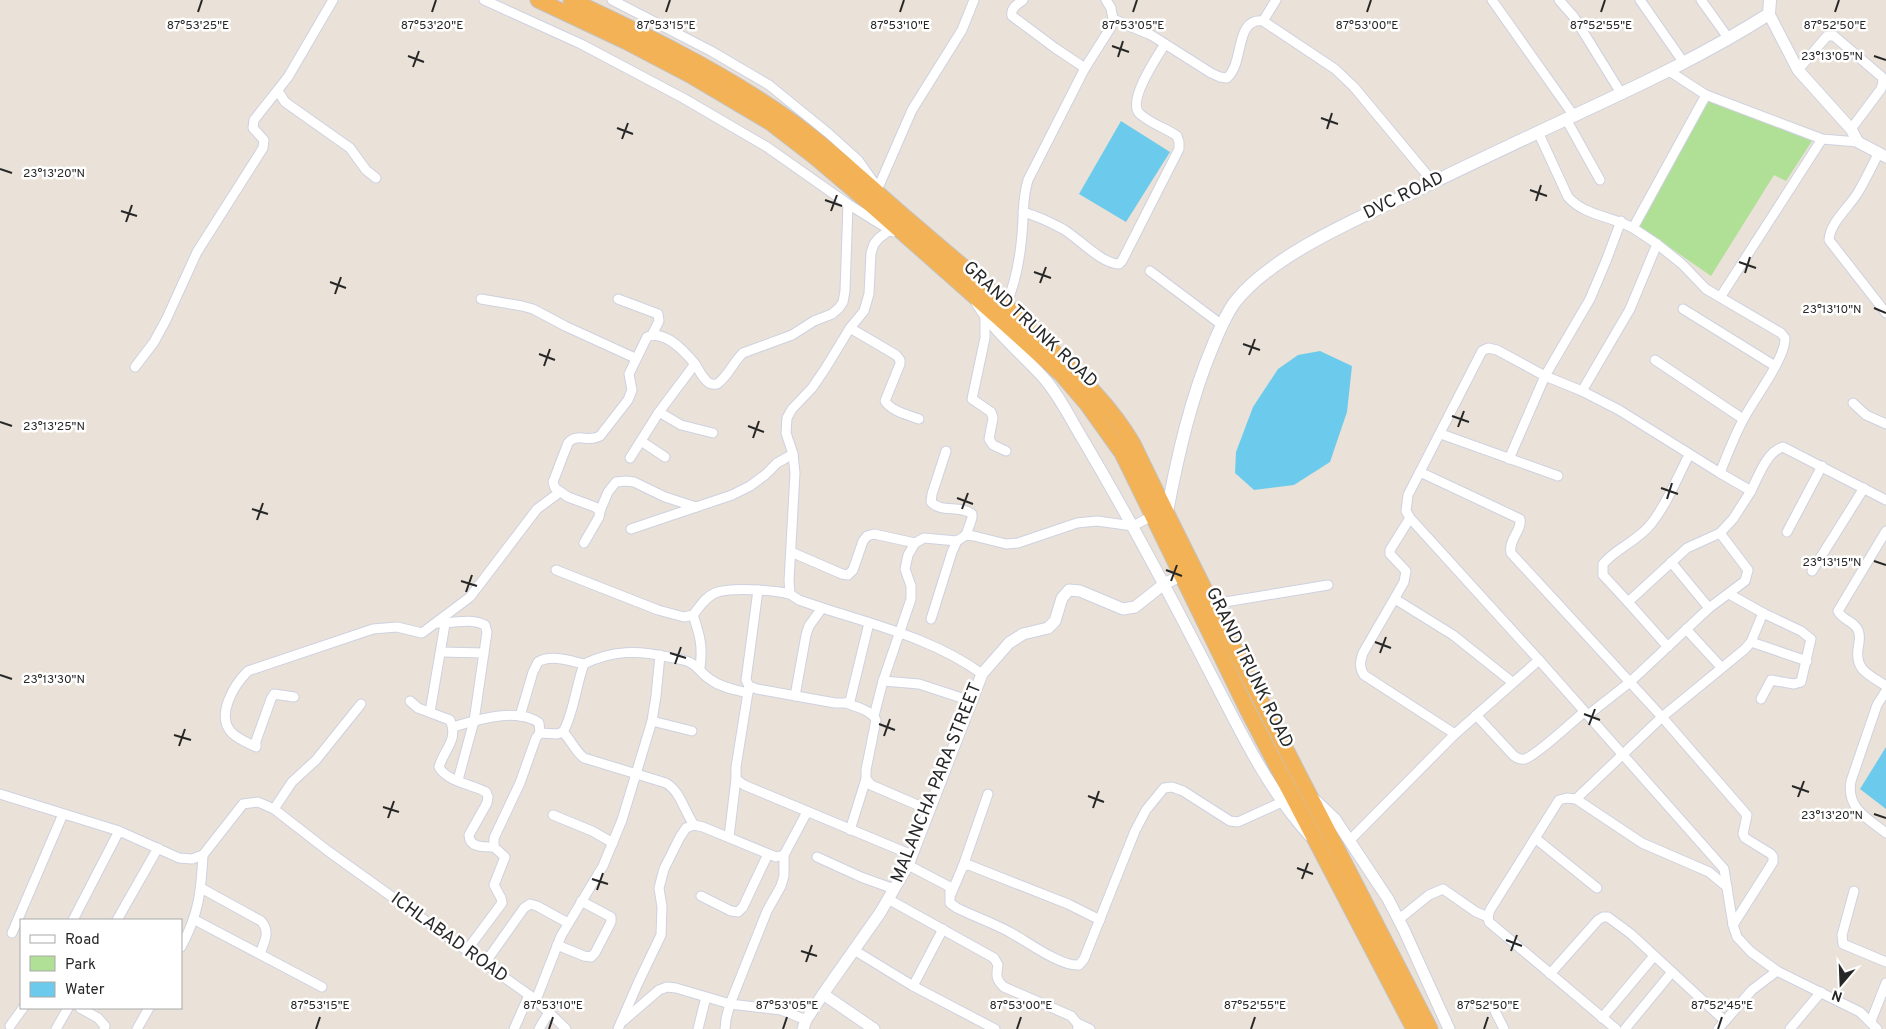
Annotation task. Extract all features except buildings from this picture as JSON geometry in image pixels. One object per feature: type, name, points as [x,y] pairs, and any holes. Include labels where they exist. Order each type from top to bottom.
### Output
[{"type":"highway","name":"GRAND TRUNK ROAD","points":[[538,0],[690,75],[771,123],[814,157],[973,295],[992,317],[1062,375],[1088,404],[1196,568],[1257,694],[1430,1029]]},
{"type":"highway","name":"GRAND TRUNK ROAD","points":[[571,0],[721,75],[765,103],[824,146],[882,194],[1007,305],[1075,371],[1108,407],[1133,444],[1182,575],[1246,707],[1414,1029]]},
{"type":"main road","points":[[1768,14],[1770,0]]},
{"type":"main road","name":"DVC ROAD","points":[[1160,513],[1205,365],[1222,324],[1234,303],[1253,283],[1281,261],[1336,229],[1669,71],[1729,39],[1768,14]]},
{"type":"street","points":[[135,367],[154,342],[166,320],[197,252],[264,148],[264,140],[253,128],[252,123],[278,91],[296,64],[333,0]]},
{"type":"street","points":[[484,0],[581,44],[683,98],[767,147],[848,204],[917,246]]},
{"type":"street","points":[[612,0],[711,51],[769,85],[858,160],[882,194]]},
{"type":"street","points":[[882,194],[912,110],[962,30],[974,0]]},
{"type":"street","points":[[1023,0],[1013,8],[1012,16],[1085,68]]},
{"type":"street","points":[[1006,452],[993,445],[989,439],[993,418],[991,412],[972,399],[985,338],[992,317],[1007,305],[1014,281],[1020,257],[1024,195],[1028,180],[1085,68],[1108,34],[1114,19],[1111,8],[1106,0]]},
{"type":"street","points":[[1263,21],[1276,0]]},
{"type":"street","points":[[1492,0],[1570,117],[1600,180]]},
{"type":"street","points":[[1559,0],[1574,17],[1621,94]]},
{"type":"street","points":[[1640,0],[1684,63]]},
{"type":"street","points":[[1701,0],[1729,39]]},
{"type":"street","points":[[1768,14],[1798,70],[1851,130],[1858,142]]},
{"type":"street","points":[[1114,19],[1151,36],[1211,73],[1227,78],[1233,72],[1236,64],[1245,28],[1249,22],[1263,21],[1335,69],[1354,87],[1433,182]]},
{"type":"street","points":[[1798,70],[1830,34],[1882,76],[1881,89],[1851,130]]},
{"type":"street","points":[[1023,212],[1039,217],[1063,229],[1107,261],[1119,264],[1122,261],[1179,149],[1177,136],[1139,114],[1136,105],[1141,86],[1165,44]]},
{"type":"street","points":[[1669,71],[1706,95],[1822,139],[1858,142],[1882,154],[1856,195],[1832,227],[1829,240],[1886,313]]},
{"type":"street","points":[[278,91],[285,102],[350,148],[366,170],[376,178]]},
{"type":"street","points":[[1633,228],[1706,95]]},
{"type":"street","points":[[1538,132],[1568,197],[1576,205],[1586,212],[1621,221],[1633,228],[1658,244],[1682,264],[1706,289],[1781,333],[1785,338],[1775,366],[1743,419],[1720,473]]},
{"type":"street","points":[[1720,296],[1822,139]]},
{"type":"street","points":[[600,511],[560,492],[554,488],[554,482],[572,438],[578,437],[589,440],[600,436],[631,396],[632,390],[628,380],[629,374],[635,358],[647,337],[652,335],[659,336],[672,341],[684,351],[707,382],[717,384],[721,382],[743,353],[792,336],[814,321],[832,314],[843,302],[845,291],[848,204]]},
{"type":"street","points":[[1509,459],[1544,376],[1590,299],[1621,221]]},
{"type":"street","points":[[790,594],[790,552],[795,473],[793,454],[786,433],[787,418],[792,409],[812,388],[850,328],[868,304],[871,253],[874,244],[890,230]]},
{"type":"street","points":[[1582,392],[1630,309],[1658,244]]},
{"type":"street","points":[[1150,271],[1222,324]]},
{"type":"street","points":[[618,299],[658,314],[660,317],[659,321],[652,335]]},
{"type":"street","points":[[481,300],[533,309],[635,358]]},
{"type":"street","points":[[1683,309],[1775,366]]},
{"type":"street","points":[[992,317],[1047,382],[1078,432],[1133,526],[1244,738],[1282,802],[1297,823],[1319,847]]},
{"type":"street","points":[[850,328],[896,355],[900,360],[885,401],[888,406],[919,419]]},
{"type":"street","points":[[1751,491],[1689,455],[1619,410],[1544,376],[1497,350],[1488,348],[1482,351],[1420,472],[1408,496],[1406,511],[1410,518],[1623,753],[1724,869],[1733,925],[1737,937],[1751,952],[1777,971],[1860,1012],[1874,1025],[1886,982]]},
{"type":"street","points":[[1655,360],[1743,419]]},
{"type":"street","points":[[630,458],[659,412],[694,364]]},
{"type":"street","points":[[1853,403],[1866,415],[1886,424]]},
{"type":"street","points":[[659,412],[681,425],[713,433]]},
{"type":"street","points":[[1441,434],[1558,476]]},
{"type":"street","points":[[641,441],[665,457]]},
{"type":"street","points":[[1628,602],[1687,548],[1720,533],[1751,491],[1770,456],[1776,449],[1783,447],[1791,450],[1886,500]]},
{"type":"street","points":[[946,451],[931,502],[938,506],[964,510],[972,514],[966,536]]},
{"type":"street","points":[[631,529],[732,495],[750,486],[777,463],[793,454]]},
{"type":"street","points":[[1668,647],[1603,575],[1603,564],[1633,542],[1651,525],[1689,455]]},
{"type":"street","points":[[1787,532],[1822,466]]},
{"type":"street","points":[[1420,472],[1520,519],[1519,528],[1511,542],[1511,553],[1744,809],[1747,815],[1743,834],[1745,838],[1774,857],[1771,866],[1733,925]]},
{"type":"street","points":[[584,544],[599,516],[608,492],[616,482],[634,482],[665,498],[696,507]]},
{"type":"street","points":[[1812,571],[1864,488]]},
{"type":"street","points":[[294,697],[274,694],[270,699],[256,741],[256,748],[233,734],[227,727],[225,718],[232,693],[239,680],[248,671],[373,629],[397,627],[422,633],[441,623],[470,597],[534,514],[560,492]]},
{"type":"street","points":[[850,830],[866,779],[866,770],[876,724],[874,716],[883,681],[910,599],[911,586],[906,569],[908,555],[914,543],[924,538],[957,541],[966,536],[974,536],[1006,544],[1018,543],[1077,523],[1097,521],[1133,526],[1160,513]]},
{"type":"street","points":[[1410,518],[1390,550],[1393,557],[1406,571],[1404,582],[1363,653],[1360,669],[1364,675],[1455,734]]},
{"type":"street","points":[[1886,531],[1838,611],[1842,617],[1856,626],[1859,632],[1858,662],[1861,668],[1886,686]]},
{"type":"street","points":[[1476,715],[1514,756],[1525,759],[1630,682],[1709,608],[1745,581],[1748,570],[1720,533]]},
{"type":"street","points":[[790,552],[848,575],[853,570],[862,542],[867,536],[874,534],[914,543]]},
{"type":"street","points":[[931,619],[957,541]]},
{"type":"street","points":[[1671,562],[1709,608]]},
{"type":"street","points":[[1182,575],[1196,568]]},
{"type":"street","points":[[556,570],[658,610],[684,617],[692,615],[715,593],[758,590],[790,594],[799,600],[899,633],[968,664],[982,674]]},
{"type":"street","name":"MALANCHA PARA STREET","points":[[804,1025],[891,894],[910,860],[982,674],[1009,643],[1023,634],[1048,628],[1055,621],[1062,598],[1069,590],[1080,591],[1123,609],[1135,607],[1164,584],[1182,575]]},
{"type":"street","points":[[1213,604],[1328,584]]},
{"type":"street","points":[[728,837],[736,767],[748,690],[746,680],[758,590]]},
{"type":"street","points":[[1729,594],[1808,636],[1811,640],[1801,682],[1794,684],[1771,680],[1761,700]]},
{"type":"street","points":[[1395,599],[1452,635],[1512,682]]},
{"type":"street","points":[[795,696],[806,635],[814,618],[822,608]]},
{"type":"street","points":[[1576,799],[1662,717],[1751,642],[1762,613]]},
{"type":"street","points":[[692,615],[701,640],[700,668]]},
{"type":"street","points":[[441,623],[475,620],[484,626],[487,632],[474,721],[458,780]]},
{"type":"street","points":[[430,712],[441,652],[441,623]]},
{"type":"street","points":[[846,703],[852,697],[869,623]]},
{"type":"street","points":[[1686,629],[1721,667]]},
{"type":"street","points":[[1751,642],[1807,661]]},
{"type":"street","points":[[441,652],[484,653]]},
{"type":"street","points":[[520,716],[533,672],[538,662],[547,658],[584,664],[596,658],[620,653],[644,652],[688,661],[700,668],[709,679],[719,685],[835,704],[846,703],[874,716]]},
{"type":"street","points":[[514,1029],[532,998],[568,923],[603,866],[614,842],[652,721],[660,655]]},
{"type":"street","points":[[1350,840],[1455,734],[1539,660]]},
{"type":"street","points":[[540,733],[557,734],[563,732],[567,725],[584,664]]},
{"type":"street","points":[[883,681],[919,684],[971,701]]},
{"type":"street","points":[[1886,691],[1877,705],[1849,790],[1855,807],[1886,833]]},
{"type":"street","points":[[410,701],[418,708],[450,720],[453,727],[452,741],[439,767],[441,771],[486,792],[488,797],[487,803],[469,835],[469,839],[471,843],[478,846],[494,847],[505,857],[494,885],[502,902],[467,950]]},
{"type":"street","points":[[0,794],[119,831],[179,858],[192,859],[203,855],[244,804],[258,802],[274,809],[292,782],[316,760],[361,704]]},
{"type":"street","points":[[453,727],[496,716],[531,717],[539,723],[540,733],[536,738],[517,790],[494,838],[494,847]]},
{"type":"street","points":[[652,721],[692,731]]},
{"type":"street","points":[[563,732],[569,738],[577,753],[584,758],[666,783],[672,787],[678,794],[694,826]]},
{"type":"street","points":[[736,779],[744,785],[850,830],[910,860],[950,887],[950,903],[957,908],[1014,934],[1033,947],[1075,966],[1082,963],[1135,831],[1146,810],[1164,788],[1172,787],[1183,791],[1230,821],[1238,822],[1282,802]]},
{"type":"street","points":[[866,779],[871,785],[929,810]]},
{"type":"street","points":[[951,894],[964,866],[988,794]]},
{"type":"street","points":[[1311,797],[1335,819],[1388,899],[1449,1029]]},
{"type":"street","points":[[1616,1029],[1489,922],[1490,910],[1559,800],[1567,798],[1576,799],[1642,843],[1709,872],[1727,887]]},
{"type":"street","name":"ICHLABAD ROAD","points":[[274,809],[328,851],[532,998],[566,1029]]},
{"type":"street","points":[[725,1029],[730,1004],[768,911],[781,886],[784,876],[784,855],[806,812]]},
{"type":"street","points":[[12,933],[63,814]]},
{"type":"street","points":[[553,816],[614,842]]},
{"type":"street","points":[[620,1026],[661,935],[662,907],[659,888],[664,868],[686,828],[694,826],[704,827],[776,857],[784,855]]},
{"type":"street","points":[[74,919],[119,831]]},
{"type":"street","points":[[1535,838],[1597,888]]},
{"type":"street","points":[[118,919],[158,848]]},
{"type":"street","points":[[701,896],[731,911],[738,912],[743,907],[768,854]]},
{"type":"street","points":[[182,945],[195,920],[201,888],[203,855]]},
{"type":"street","points":[[817,857],[861,877],[891,894],[943,929],[994,958],[998,964],[996,974],[998,981],[1004,987],[1070,1016],[1078,1026],[1090,1029]]},
{"type":"street","points":[[964,866],[969,865],[1054,897],[1100,920]]},
{"type":"street","points":[[201,888],[261,921],[266,927],[267,933],[260,954]]},
{"type":"street","points":[[1398,920],[1430,895],[1443,889],[1479,914],[1488,917]]},
{"type":"street","points":[[1854,891],[1841,940],[1843,944],[1886,962]]},
{"type":"street","points":[[557,945],[584,956],[591,957],[595,953],[611,917],[581,901]]},
{"type":"street","points":[[485,963],[524,908],[530,904],[568,923]]},
{"type":"street","points":[[1550,974],[1598,920],[1608,917],[1631,934],[1725,1021]]},
{"type":"street","points":[[195,920],[322,988]]},
{"type":"street","points":[[913,986],[943,929]]},
{"type":"street","points":[[854,950],[913,986],[995,1029]]},
{"type":"street","points":[[1602,1018],[1654,956]]},
{"type":"street","points":[[1718,1029],[1752,990],[1777,971]]},
{"type":"street","points":[[1625,1029],[1672,972]]},
{"type":"street","points":[[620,1026],[659,990],[667,987],[730,1004],[781,1010],[804,1025]]},
{"type":"street","points":[[1790,1029],[1821,992]]},
{"type":"street","points":[[823,994],[874,1029]]},
{"type":"street","points":[[698,1029],[706,997]]},
{"type":"street","points":[[10,1026],[22,1009]]},
{"type":"street","points":[[56,1029],[67,1009]]},
{"type":"street","points":[[82,1009],[98,1018],[105,1026],[104,1029]]},
{"type":"street","points":[[138,1029],[148,1009]]},
{"type":"street","points":[[539,1029],[549,1012]]},
{"type":"street","points":[[1495,1012],[1504,1029]]},
{"type":"green space","points":[[1709,100],[1812,141],[1786,181],[1774,175],[1711,276],[1639,226]]},
{"type":"water","points":[[1121,121],[1170,152],[1126,222],[1079,194]]},
{"type":"water","points":[[1320,351],[1352,366],[1347,412],[1330,462],[1294,485],[1254,490],[1235,473],[1236,452],[1253,407],[1278,369],[1298,355]]},
{"type":"water","points":[[1886,747],[1886,809],[1860,789]]}]
